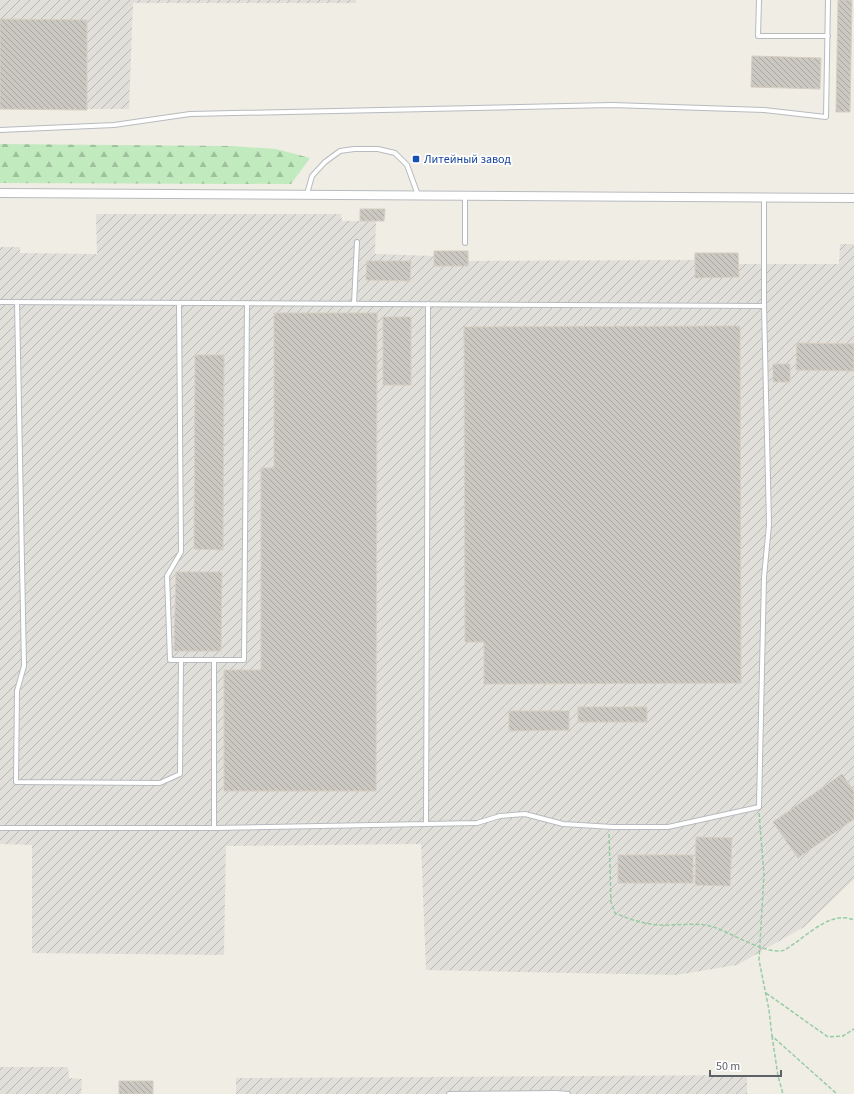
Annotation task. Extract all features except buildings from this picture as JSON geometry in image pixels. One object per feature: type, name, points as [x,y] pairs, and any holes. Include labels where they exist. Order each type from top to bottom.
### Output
[{"type":"street","points":[[0,193],[854,198]]},
{"type":"lane","points":[[759,0],[758,36],[828,36]]},
{"type":"lane","points":[[0,130],[114,126],[190,114],[612,105],[764,110],[826,117],[828,0]]},
{"type":"lane","points":[[307,194],[312,176],[325,162],[340,152],[354,149],[378,149],[395,153],[407,165],[418,195]]},
{"type":"lane","points":[[465,196],[465,243]]},
{"type":"lane","points":[[0,828],[214,828],[477,823],[500,816],[525,814],[562,824],[609,827],[668,827],[759,807],[764,577],[770,525],[764,306],[764,197]]},
{"type":"lane","points":[[354,304],[357,242]]},
{"type":"lane","points":[[0,302],[764,306]]},
{"type":"lane","points":[[17,302],[24,666],[17,691],[16,782],[160,783],[180,774],[181,660]]},
{"type":"lane","points":[[179,303],[181,552],[168,576],[170,660],[244,660],[248,303]]},
{"type":"lane","points":[[426,824],[428,304]]},
{"type":"lane","points":[[214,660],[214,828]]},
{"type":"lane","points":[[449,1094],[556,1092],[568,1094]]},
{"type":"path","points":[[759,807],[764,874],[759,960],[766,993],[778,1076],[783,1094]]},
{"type":"path","points":[[609,827],[611,902],[615,913],[635,921],[659,925],[685,923],[711,926],[760,946],[785,950],[835,917],[848,917],[854,920]]},
{"type":"path","points":[[766,993],[828,1037],[843,1036],[854,1029]]},
{"type":"path","points":[[772,1036],[837,1094]]},
{"type":"shaded area","points":[[0,0],[356,0],[356,3],[133,3],[129,109],[0,109]]},
{"type":"shaded area","points":[[96,214],[341,214],[342,221],[376,221],[375,254],[434,256],[434,251],[468,251],[469,261],[694,260],[695,253],[738,253],[739,264],[839,264],[840,244],[854,244],[854,879],[804,927],[737,965],[676,975],[426,970],[421,844],[226,846],[224,955],[32,953],[32,845],[0,844],[0,247],[20,247],[20,253],[97,254]]},
{"type":"shaded area","points":[[0,1067],[68,1067],[69,1078],[82,1079],[81,1094],[0,1094]]},
{"type":"shaded area","points":[[747,1075],[747,1094],[236,1094],[236,1078]]},
{"type":"green space","points":[[0,144],[231,146],[276,149],[310,158],[291,184],[0,183]]},
{"type":"place","name":"Литейный завод","points":[[416,159]]}]
